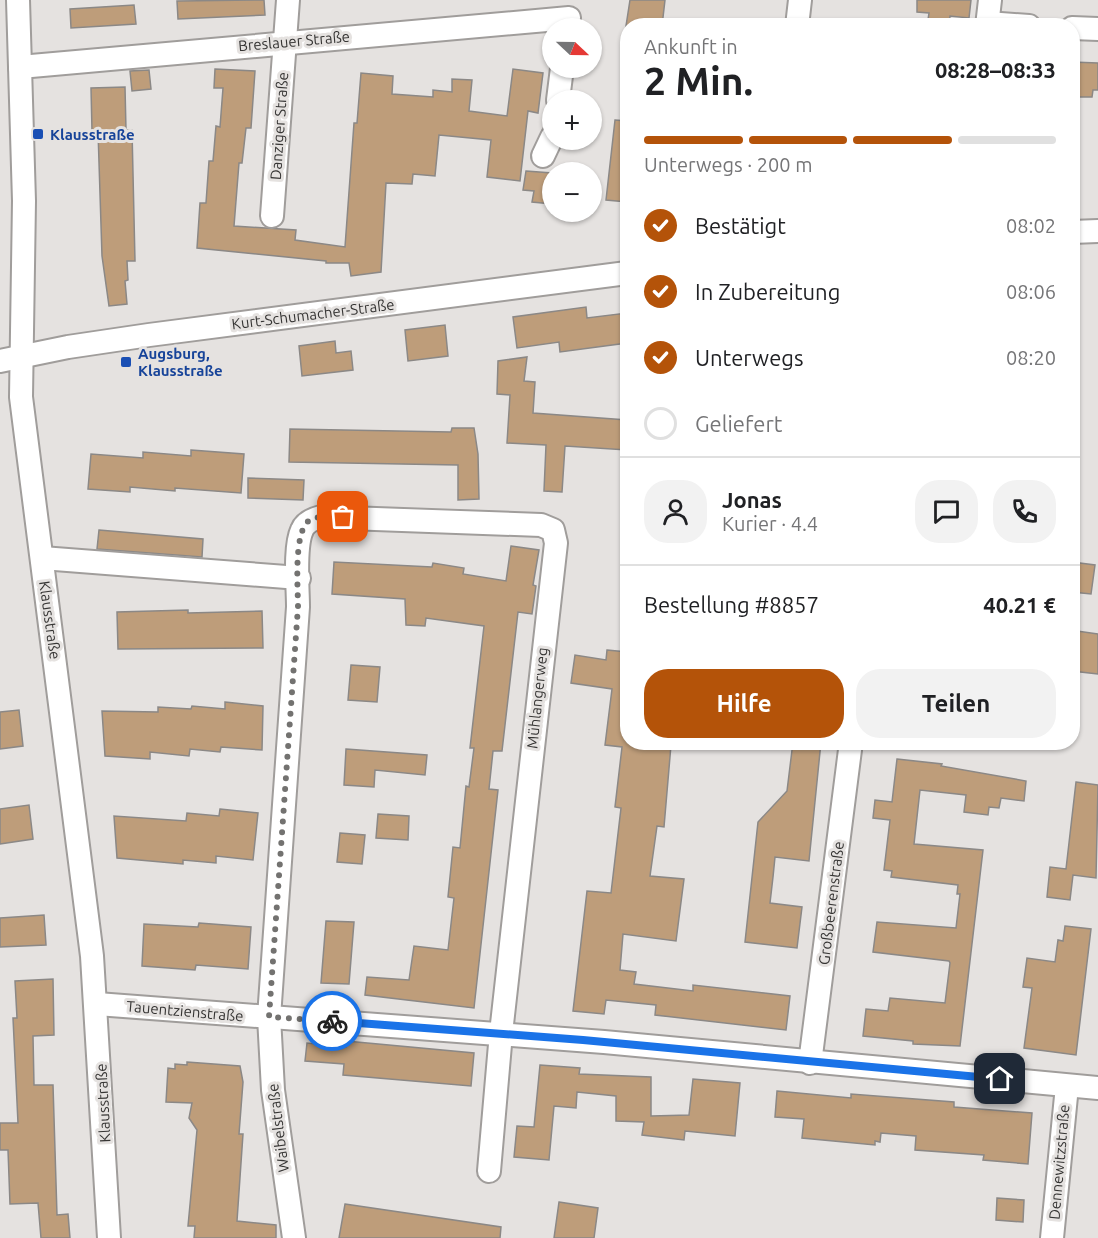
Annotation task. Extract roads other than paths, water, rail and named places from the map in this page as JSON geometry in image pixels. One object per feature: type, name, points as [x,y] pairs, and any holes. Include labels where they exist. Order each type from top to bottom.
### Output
[{"type":"street","name":"Klausstraße","points":[[18,0],[24,201],[11,359],[21,397],[97,1004],[109,1238]]},
{"type":"street","name":"Danziger Straße","points":[[272,216],[288,0]]},
{"type":"street","points":[[798,18],[800,0]]},
{"type":"street","points":[[988,18],[990,0]]},
{"type":"street","name":"Breslauer Straße","points":[[20,67],[569,16]]},
{"type":"street","points":[[1080,28],[1098,29]]},
{"type":"street","points":[[1080,232],[1098,231]]},
{"type":"street","name":"Kurt-Schumacher-Straße","points":[[11,359],[148,334],[620,274]]},
{"type":"street","name":"Mühlangerweg","points":[[269,1017],[302,529],[309,520],[321,517],[531,524],[553,530],[556,543],[501,1033],[489,1171]]},
{"type":"street","points":[[42,558],[298,578]]},
{"type":"street","name":"Großbeerenstraße","points":[[810,1063],[850,750]]},
{"type":"street","name":"Tauentzienstraße","points":[[97,1004],[501,1033],[1098,1088]]},
{"type":"street","name":"Waibelstraße","points":[[269,1017],[273,1090],[294,1238]]},
{"type":"street","name":"Dennewitzstraße","points":[[1052,1238],[1066,1086]]},
{"type":"place","name":"Klausstraße","points":[[38,134]]},
{"type":"place","name":"Augsburg, Klausstraße","points":[[126,362]]}]
